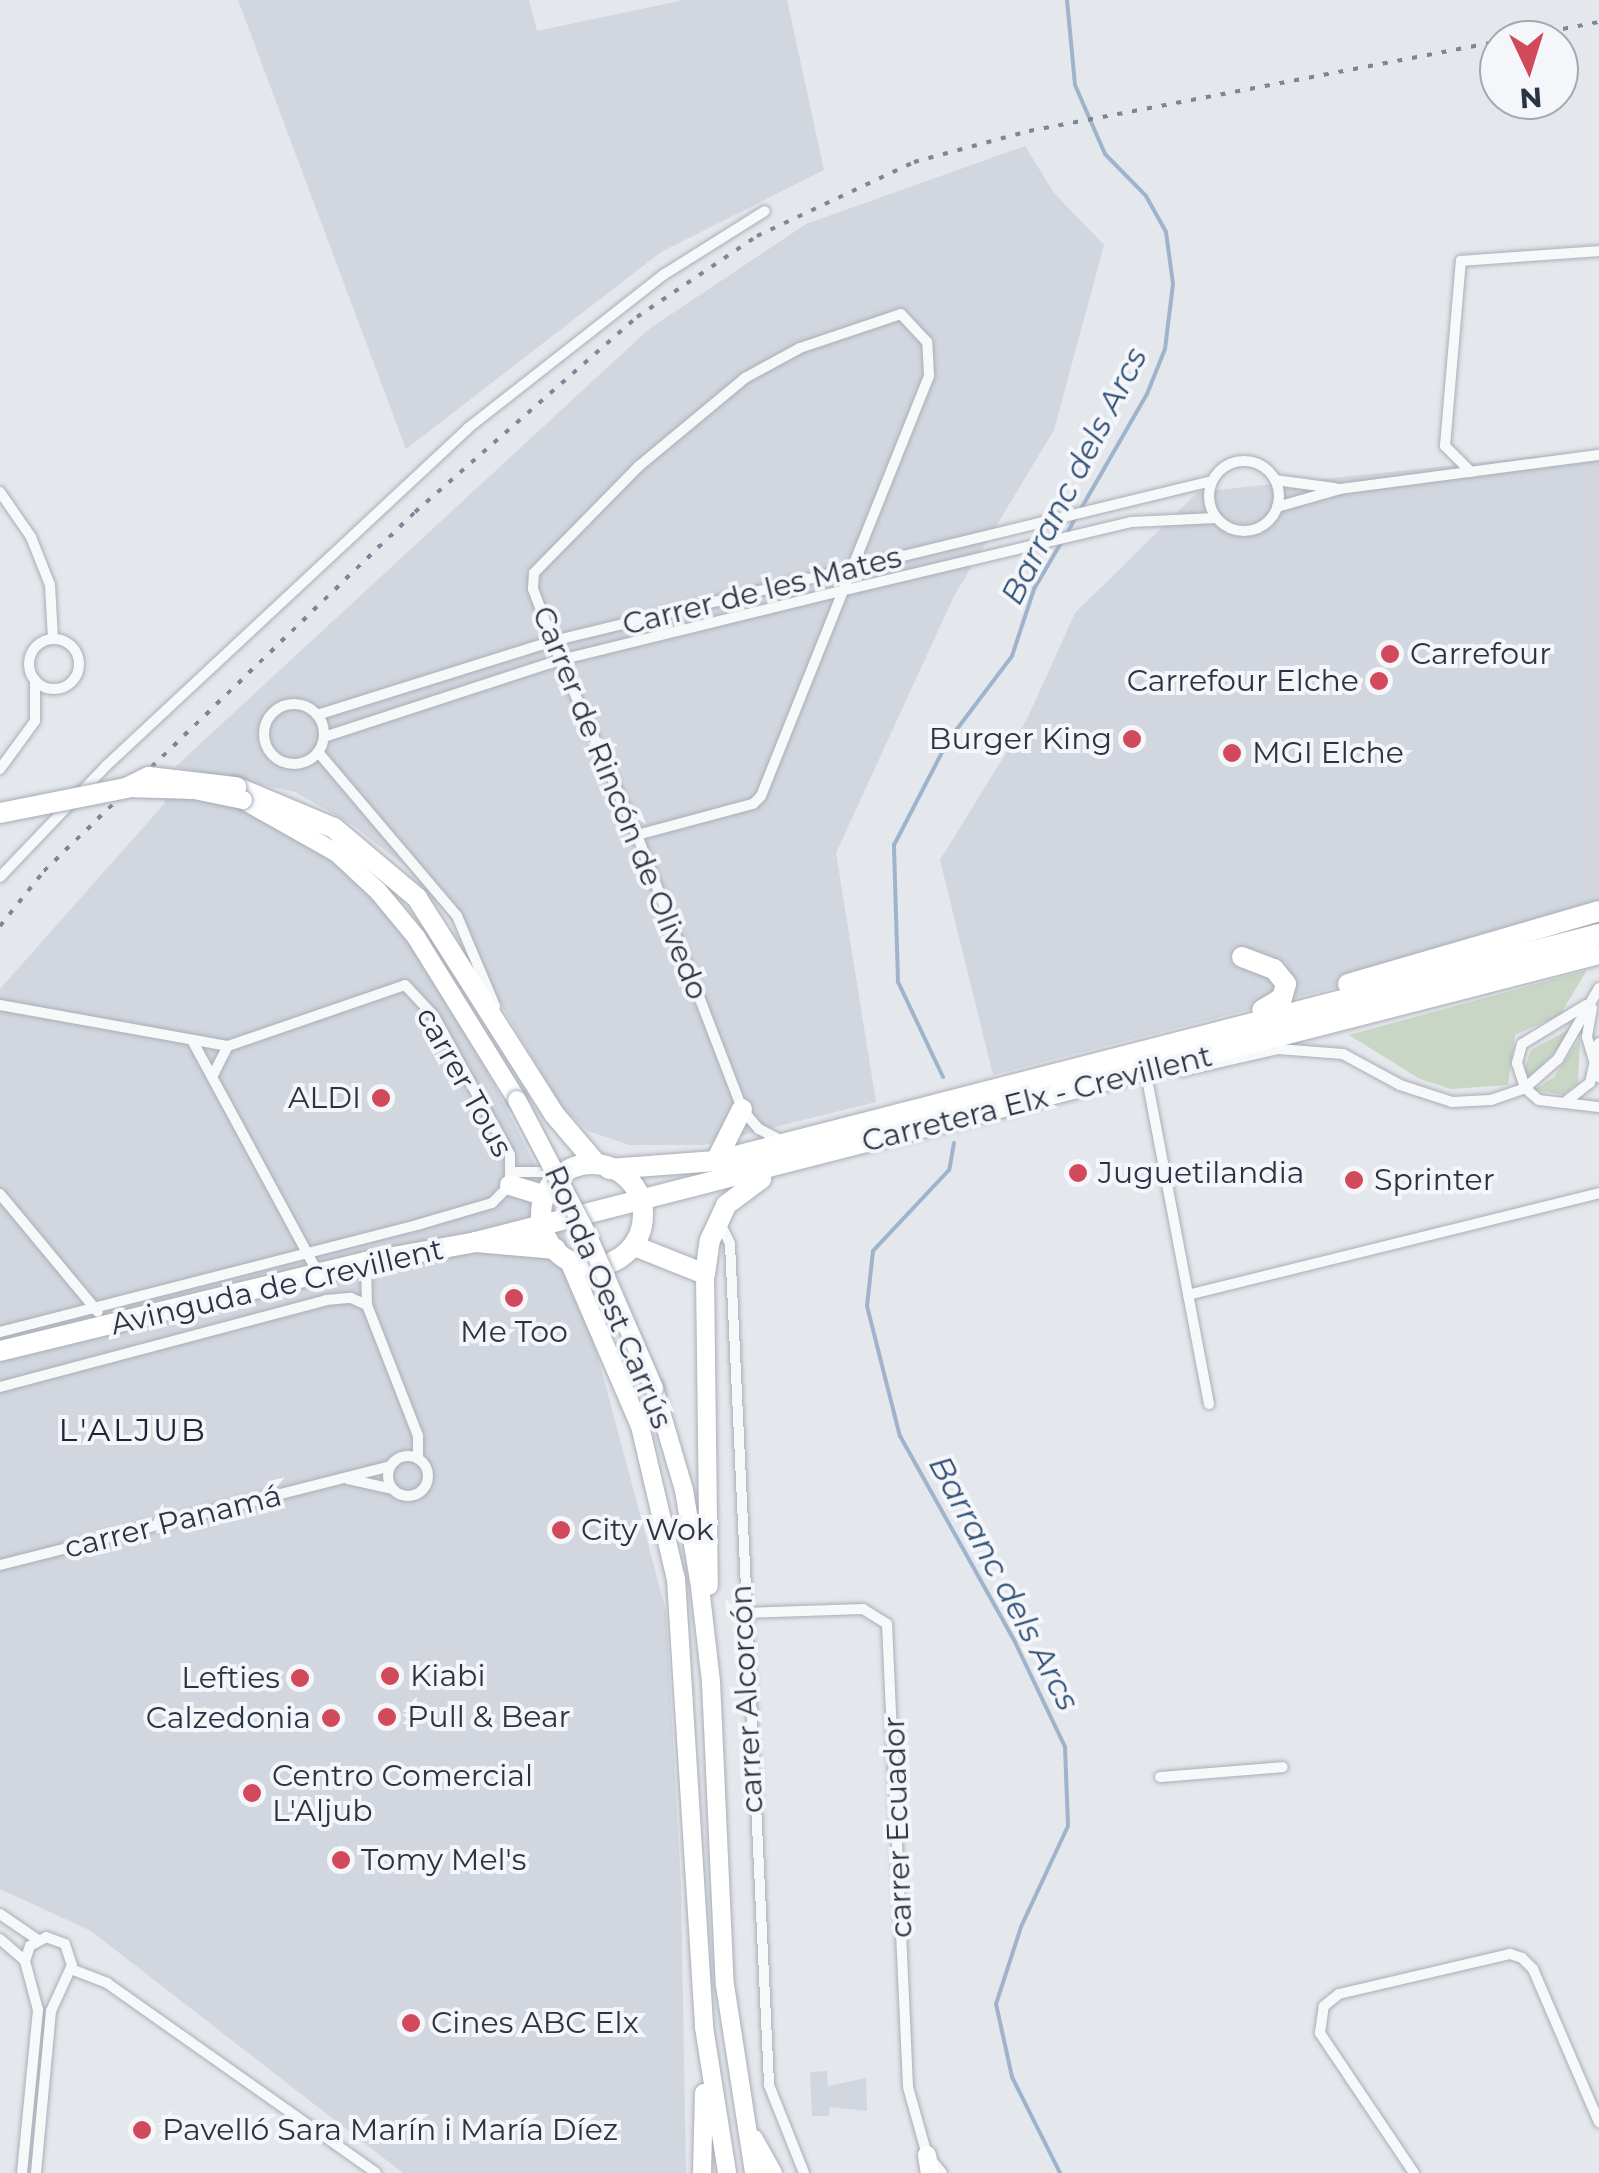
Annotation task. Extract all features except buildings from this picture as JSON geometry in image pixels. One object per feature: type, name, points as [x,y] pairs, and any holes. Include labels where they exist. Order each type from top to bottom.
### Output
[{"type":"highway","name":"Ronda Oest Carrús","points":[[0,812],[126,788],[148,778],[240,794],[334,828],[387,868],[450,942],[554,1114],[640,1203]]},
{"type":"highway","points":[[1128,1053],[1599,912]]},
{"type":"highway","name":"Carretera Elx - Crevillent","points":[[560,1171],[602,1165],[716,1161],[784,1142],[881,1128],[988,1100],[1128,1053],[1597,945]]},
{"type":"highway","name":"Carretera Elx - Crevillent","points":[[988,1100],[1029,1101],[1597,945]]},
{"type":"highway","points":[[1242,957],[1274,969],[1286,984],[1282,998],[1262,1010]]},
{"type":"highway","points":[[716,1161],[742,1109]]},
{"type":"highway","name":"Carretera Elx - Crevillent","points":[[476,1242],[833,1152],[881,1128]]},
{"type":"highway","points":[[640,1203],[637,1247],[705,1274],[719,1221],[732,1198],[747,1183],[833,1152]]},
{"type":"highway","points":[[560,1171],[545,1196],[546,1225],[562,1254]]},
{"type":"highway","points":[[510,1178],[545,1196]]},
{"type":"highway","name":"Avinguda de Crevillent","points":[[0,1351],[366,1262],[476,1242],[562,1254],[612,1266],[637,1247]]},
{"type":"main road","name":"Ronda Oest Carrús","points":[[240,794],[337,853],[378,891],[416,937],[517,1100],[588,1236],[654,1388],[684,1490],[711,1682],[737,2090],[754,2173]]},
{"type":"main road","name":"Ronda Oest Carrús","points":[[562,1254],[640,1426],[676,1579],[704,2027],[702,2173]]},
{"type":"main road","points":[[705,1274],[711,1682]]},
{"type":"main road","name":"Ronda Oest Carrús","points":[[704,2027],[727,2173]]},
{"type":"main road","name":"Ronda Oest Carrús","points":[[737,2090],[773,2173]]},
{"type":"street","points":[[0,876],[106,766],[468,428],[663,274],[765,211]]},
{"type":"street","points":[[1470,472],[1467,461],[1445,446],[1461,261],[1599,250]]},
{"type":"street","name":"Carrer de Rincón de Olivedo","points":[[784,1142],[759,1129],[742,1109],[637,835],[533,590],[549,552],[733,388],[800,348],[884,316],[901,314],[917,324],[927,342],[929,376],[854,568]]},
{"type":"street","points":[[1340,489],[1276,480],[1249,461],[1227,465],[1212,481],[1209,500],[1216,518],[1234,530],[1256,530],[1278,507],[1340,489],[1599,455]]},
{"type":"street","points":[[1276,480],[1278,507]]},
{"type":"street","name":"Carrer de les Mates","points":[[317,715],[554,642],[1212,481]]},
{"type":"street","points":[[0,492],[31,537],[50,586],[53,639]]},
{"type":"street","name":"Carrer de les Mates","points":[[324,737],[560,660],[1131,522],[1216,518]]},
{"type":"street","points":[[637,835],[753,804],[761,796],[837,592],[854,568]]},
{"type":"street","points":[[35,679],[56,688],[77,674],[74,648],[53,639]]},
{"type":"street","points":[[0,769],[35,721],[31,654],[53,639]]},
{"type":"street","points":[[302,705],[317,715],[324,737],[318,752],[300,764],[284,762],[264,741],[277,709],[302,705]]},
{"type":"street","points":[[318,752],[457,916],[505,1030]]},
{"type":"street","name":"carrer Tous","points":[[228,1046],[405,985],[434,1016],[510,1155],[510,1178]]},
{"type":"street","points":[[1029,1101],[1278,1049],[1343,1054],[1400,1085],[1452,1102],[1491,1100],[1525,1088],[1558,1058],[1596,993]]},
{"type":"street","points":[[1596,993],[1586,1037],[1596,1072]]},
{"type":"street","points":[[1596,993],[1573,1018],[1522,1044],[1517,1063],[1525,1088],[1539,1100],[1599,1107]]},
{"type":"street","points":[[0,1006],[228,1046],[212,1076]]},
{"type":"street","points":[[192,1040],[318,1274]]},
{"type":"street","points":[[1564,1103],[1590,1083],[1596,1072],[1599,1043]]},
{"type":"street","points":[[1147,1079],[1209,1404]]},
{"type":"street","points":[[510,1178],[560,1171]]},
{"type":"street","name":"Avinguda de Crevillent","points":[[0,1332],[492,1202],[510,1178]]},
{"type":"street","points":[[1188,1295],[1584,1197],[1599,1190]]},
{"type":"street","points":[[0,1194],[108,1325]]},
{"type":"street","name":"carrer Alcorcón","points":[[719,1221],[730,1244],[742,1613],[769,2085],[804,2173]]},
{"type":"street","points":[[366,1262],[367,1305],[414,1430],[418,1459],[428,1473],[422,1490],[403,1496],[392,1489],[390,1466],[404,1456],[414,1430]]},
{"type":"street","points":[[705,1274],[732,1284]]},
{"type":"street","name":"Avinguda de Crevillent","points":[[0,1388],[326,1300],[351,1298],[367,1305]]},
{"type":"street","points":[[404,1456],[418,1459]]},
{"type":"street","name":"carrer Panamá","points":[[0,1565],[390,1466]]},
{"type":"street","name":"carrer Panamá","points":[[347,1479],[392,1489]]},
{"type":"street","name":"carrer Ecuador","points":[[742,1613],[862,1609],[887,1624],[908,2087],[929,2164],[942,2173]]},
{"type":"street","points":[[1160,1777],[1284,1767]]},
{"type":"street","points":[[0,1914],[38,1940],[65,1944],[71,1969]]},
{"type":"street","points":[[0,1939],[25,1961],[38,2010],[22,2173]]},
{"type":"street","points":[[25,1961],[38,1940]]},
{"type":"street","points":[[1414,2173],[1320,2033],[1324,2006],[1339,1994],[1510,1954],[1533,1969],[1599,2122]]},
{"type":"street","points":[[36,2173],[51,2011],[71,1969]]},
{"type":"street","points":[[71,1969],[107,1982],[376,2173]]},
{"type":"street","points":[[31,1976],[46,1984],[62,1981]]},
{"type":"shaded area","points":[[238,0],[529,0],[537,31],[684,0],[787,0],[824,170],[661,252],[406,449]]},
{"type":"shaded area","points":[[1025,146],[1054,193],[1104,245],[1054,430],[954,596],[836,853],[876,1102],[703,1145],[630,1145],[588,1131],[562,1108],[447,913],[407,868],[353,825],[295,792],[175,767],[649,329],[806,224]]},
{"type":"shaded area","points":[[1599,450],[1599,920],[993,1075],[940,860],[1027,719],[1075,613],[1198,492]]},
{"type":"shaded area","points":[[162,793],[238,802],[370,883],[451,999],[559,1212],[666,1611],[681,1886],[686,2173],[403,2173],[91,1931],[0,1889],[0,989],[165,803]]},
{"type":"shaded area","points":[[827,2071],[828,2086],[866,2078],[867,2111],[830,2107],[829,2116],[812,2116],[810,2072]]},
{"type":"green space","points":[[1587,970],[1560,1015],[1515,1035],[1508,1085],[1451,1089],[1420,1079],[1349,1035]]},
{"type":"green space","points":[[1570,1029],[1557,1050],[1529,1078],[1524,1070],[1531,1050]]},
{"type":"green space","points":[[1580,1038],[1578,1083],[1563,1095],[1534,1090],[1554,1077]]},
{"type":"waterway","name":"Barranc dels Arcs","points":[[1067,0],[1075,85],[1105,154],[1146,196],[1166,232],[1173,284],[1165,349],[1147,394],[1081,509]]},
{"type":"waterway","name":"Barranc dels Arcs","points":[[1066,535],[1076,517]]},
{"type":"waterway","name":"Barranc dels Arcs","points":[[943,1077],[898,982],[894,845],[948,741],[1012,656],[1034,589],[1061,543]]},
{"type":"waterway","name":"Barranc dels Arcs","points":[[954,1143],[949,1170],[873,1251],[867,1306],[900,1436],[1015,1642],[1065,1747],[1068,1826],[1021,1927],[996,2004],[1012,2077],[1060,2173]]},
{"type":"railway","points":[[1579,26],[1599,22]]},
{"type":"railway","points":[[0,926],[44,871],[415,512],[637,317],[757,236],[914,162],[1029,131],[1479,45]]},
{"type":"place","name":"Carrefour","points":[[1390,654]]},
{"type":"place","name":"Carrefour Elche","points":[[1379,681]]},
{"type":"place","name":"Burger King","points":[[1132,739]]},
{"type":"place","name":"MGI Elche","points":[[1232,753]]},
{"type":"place","name":"ALDI","points":[[381,1098]]},
{"type":"place","name":"Juguetilandia","points":[[1078,1173]]},
{"type":"place","name":"Sprinter","points":[[1354,1180]]},
{"type":"place","name":"Me Too","points":[[514,1298]]},
{"type":"place","name":"City Wok","points":[[561,1530]]},
{"type":"place","name":"Kiabi","points":[[390,1676]]},
{"type":"place","name":"Lefties","points":[[300,1678]]},
{"type":"place","name":"Pull & Bear","points":[[387,1717]]},
{"type":"place","name":"Calzedonia","points":[[331,1718]]},
{"type":"place","name":"Centro Comercial L'Aljub","points":[[252,1793]]},
{"type":"place","name":"Tomy Mel's","points":[[341,1860]]},
{"type":"place","name":"Cines ABC Elx","points":[[411,2023]]},
{"type":"place","name":"Pavelló Sara Marín i María Díez","points":[[142,2130]]},
{"type":"district","name":"L'ALJUB","points":[[133,1430]]}]
